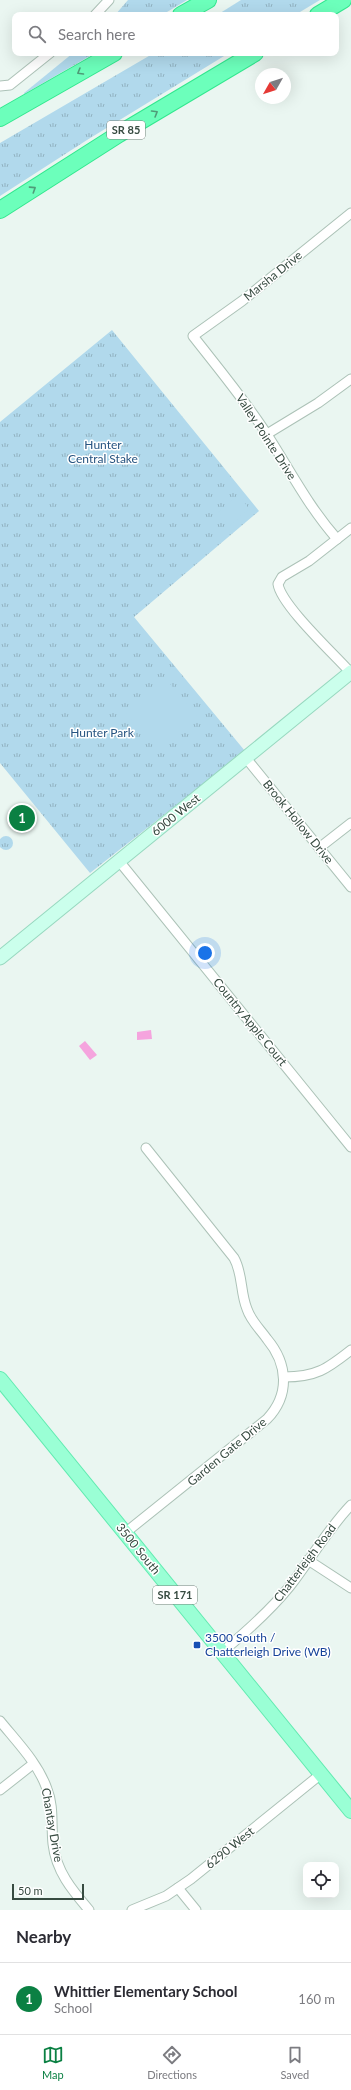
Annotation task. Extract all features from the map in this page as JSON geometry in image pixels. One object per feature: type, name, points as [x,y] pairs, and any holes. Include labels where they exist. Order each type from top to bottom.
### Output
[{"type":"highway","points":[[186,12],[208,0]]},
{"type":"highway","points":[[323,12],[343,0]]},
{"type":"highway","points":[[0,118],[109,56]]},
{"type":"highway","name":"SR 85","points":[[0,210],[119,134],[249,56]]},
{"type":"main road","name":"3500 South","points":[[0,1379],[351,1811]]},
{"type":"street","points":[[98,12],[109,0]]},
{"type":"street","points":[[1,87],[15,82],[46,56]]},
{"type":"street","name":"Marsha Drive","points":[[193,336],[242,300],[351,213]]},
{"type":"street","name":"Valley Pointe Drive","points":[[193,336],[236,389],[267,434],[310,506],[337,539]]},
{"type":"street","points":[[267,434],[318,403],[351,379]]},
{"type":"street","points":[[351,528],[309,561],[282,577],[278,584],[281,592],[305,624],[351,672]]},
{"type":"street","name":"6000 West","points":[[0,958],[351,672]]},
{"type":"street","name":"Brook Hollow Drive","points":[[246,758],[351,887]]},
{"type":"street","points":[[320,848],[351,823]]},
{"type":"street","name":"Country Apple Court","points":[[119,861],[351,1147]]},
{"type":"street","name":"Garden Gate Drive","points":[[125,1533],[267,1420],[279,1402],[284,1377],[278,1355],[254,1322],[246,1308],[239,1268],[234,1258],[146,1148]]},
{"type":"street","points":[[284,1377],[307,1376],[321,1372],[351,1350]]},
{"type":"street","name":"Chatterleigh Road","points":[[222,1652],[270,1610],[291,1585],[327,1533],[351,1505]]},
{"type":"street","points":[[308,1560],[351,1588]]},
{"type":"street","name":"Chantay Drive","points":[[0,1721],[33,1764],[48,1790],[52,1813],[53,1843],[60,1869],[70,1886],[89,1910]]},
{"type":"street","points":[[0,1790],[33,1764]]},
{"type":"street","name":"6290 West","points":[[132,1910],[155,1901],[178,1888],[204,1870],[321,1774]]},
{"type":"street","points":[[178,1888],[196,1910]]},
{"type":"green space","points":[[128,0],[187,0],[167,12],[118,12]]},
{"type":"green space","points":[[241,0],[320,0],[300,12],[222,12]]},
{"type":"green space","points":[[69,56],[90,56],[24,94]]},
{"type":"green space","points":[[149,56],[224,56],[87,140],[0,196],[0,143]]},
{"type":"green space","points":[[112,330],[259,511],[134,617],[245,751],[90,873],[0,763],[0,422]]},
{"type":"green space","points":[[239,495],[249,509],[229,526],[218,512]]},
{"type":"green space","points":[[166,679],[197,716],[157,750],[126,713]]},
{"type":"green space","points":[[6,836],[11,838],[13,843],[11,848],[6,850],[1,848],[-1,843],[1,838]]},
{"type":"shaded area","points":[[151,1030],[152,1039],[137,1040],[137,1032]]},
{"type":"shaded area","points":[[85,1041],[97,1055],[90,1060],[79,1046]]},
{"type":"place","name":"Whittier Elementary School","points":[[22,818]]},
{"type":"place","name":"3500 South / Chatterleigh Drive (WB)","points":[[197,1645]]},
{"type":"park label","name":"Hunter Central Stake","points":[[103,452]]},
{"type":"park label","name":"Hunter Park","points":[[102,733]]}]
